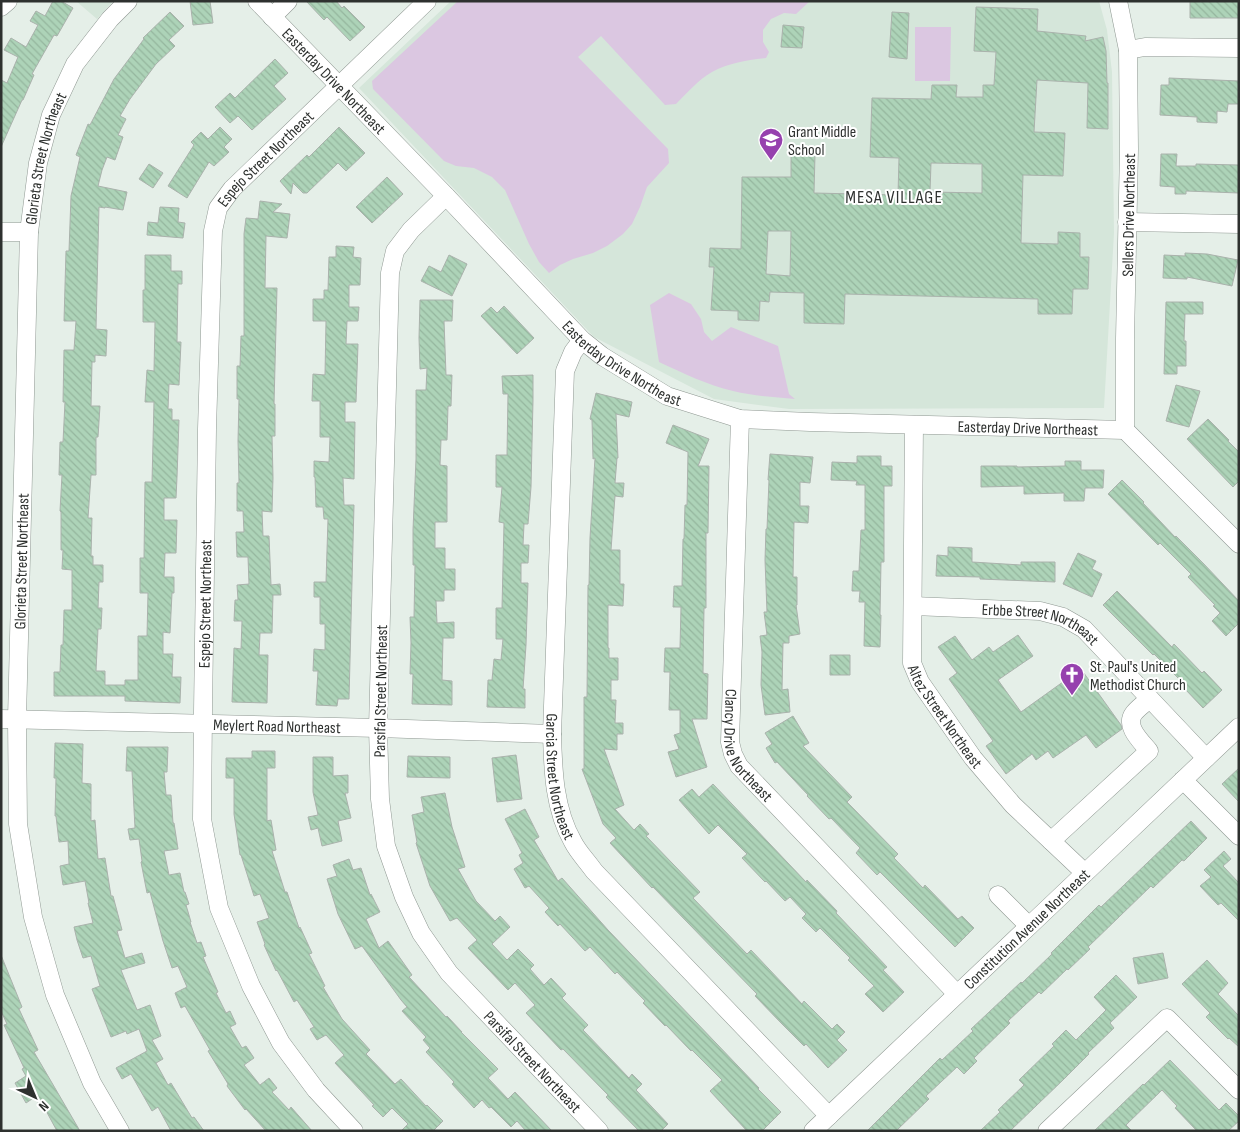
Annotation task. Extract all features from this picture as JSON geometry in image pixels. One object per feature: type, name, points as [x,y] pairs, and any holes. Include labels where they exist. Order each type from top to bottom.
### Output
[{"type":"street","points":[[1,7],[8,1]]},
{"type":"street","name":"Glorieta Street Northeast","points":[[120,1131],[92,1083],[55,996],[34,917],[18,824],[9,718],[29,232],[38,163],[50,115],[75,64],[110,19],[128,1]]},
{"type":"street","name":"Easterday Drive Northeast","points":[[257,1],[582,340],[602,356],[668,396],[740,419],[1125,430]]},
{"type":"street","points":[[272,17],[288,1]]},
{"type":"street","name":"Espejo Street Northeast","points":[[354,1131],[316,1090],[281,1043],[250,986],[219,908],[202,819],[207,439],[213,231],[218,208],[232,189],[427,1]]},
{"type":"street","name":"Sellers Drive Northeast","points":[[1118,1],[1128,50],[1129,149],[1125,430]]},
{"type":"street","points":[[1128,50],[1144,48],[1239,48]]},
{"type":"street","name":"Parsifal Street Northeast","points":[[446,196],[411,230],[395,251],[390,273],[378,728],[380,799],[386,846],[404,897],[421,934],[448,973],[599,1131]]},
{"type":"street","points":[[1127,222],[1239,224]]},
{"type":"street","points":[[1,232],[29,232]]},
{"type":"street","name":"Garcia Street Northeast","points":[[582,340],[573,352],[565,372],[552,734],[554,774],[560,812],[572,842],[594,870],[829,1116]]},
{"type":"street","name":"Clancy Drive Northeast","points":[[740,419],[730,742],[732,754],[739,766],[957,994]]},
{"type":"street","name":"Altez Street Northeast","points":[[914,424],[912,663],[920,682],[973,758],[1013,805],[1085,873]]},
{"type":"street","points":[[1125,430],[1239,544]]},
{"type":"street","name":"Erbbe Street Northeast","points":[[913,606],[1040,610],[1063,617],[1084,629],[1206,758]]},
{"type":"street","points":[[1051,841],[1149,751],[1134,732],[1131,721],[1133,714],[1150,699]]},
{"type":"street","name":"Meylert Road Northeast","points":[[9,718],[552,734]]},
{"type":"street","name":"Constitution Avenue Northeast","points":[[813,1131],[1239,727]]},
{"type":"street","points":[[1183,780],[1239,836]]},
{"type":"street","points":[[998,895],[1029,926]]},
{"type":"street","points":[[1047,1131],[1167,1018],[1239,1090]]},
{"type":"shaded area","points":[[76,1],[113,1],[97,19]]},
{"type":"shaded area","name":"Grant Middle School","points":[[451,1],[1099,1],[1107,30],[1112,72],[1114,233],[1104,408],[789,409],[714,399],[594,337],[359,88]]},
{"type":"shaded area","points":[[458,1],[810,1],[796,14],[784,13],[771,19],[763,30],[763,42],[769,52],[766,58],[738,62],[712,72],[697,83],[676,104],[665,105],[601,36],[578,57],[668,149],[669,163],[647,187],[632,224],[623,234],[607,246],[560,265],[549,273],[539,262],[529,244],[505,190],[492,177],[474,168],[456,166],[444,161],[373,89],[372,81]]},
{"type":"shaded area","points":[[915,27],[951,27],[950,81],[915,81]]},
{"type":"shaded area","points":[[669,293],[691,304],[701,319],[704,332],[712,341],[731,327],[778,346],[789,394],[795,399],[748,394],[723,388],[659,362],[650,305]]},
{"type":"building","points":[[53,1],[61,1],[73,8],[57,36],[54,35],[32,74],[34,75],[1,147],[1,80],[7,83],[18,57],[4,50],[11,38],[26,47],[38,25],[30,21],[36,11],[45,16]]},
{"type":"building","points":[[190,1],[210,1],[213,23],[193,25]]},
{"type":"building","points":[[306,1],[336,1],[342,8],[344,6],[365,27],[350,41],[327,17],[324,20]]},
{"type":"building","points":[[1190,1],[1239,1],[1239,18],[1190,18]]},
{"type":"building","points":[[976,7],[1038,9],[1037,31],[1086,36],[1085,41],[1103,37],[1108,83],[1108,129],[1087,128],[1088,83],[1037,80],[1034,132],[1065,133],[1063,176],[1023,175],[1021,243],[1058,244],[1058,232],[1080,233],[1080,257],[1089,257],[1088,289],[1073,289],[1072,314],[1038,314],[1038,299],[845,294],[844,324],[804,323],[804,293],[770,292],[769,302],[760,301],[759,321],[738,320],[738,311],[711,310],[714,267],[709,267],[710,248],[741,249],[742,177],[791,177],[791,154],[815,154],[814,193],[898,195],[899,158],[870,157],[872,98],[931,99],[932,85],[957,85],[956,97],[983,97],[983,85],[994,85],[996,52],[974,51]],"holes":[[[931,163],[982,164],[982,193],[930,192]],[[768,231],[791,231],[790,276],[766,274]]]},
{"type":"building","points":[[170,12],[184,26],[169,40],[175,46],[156,64],[120,116],[126,119],[118,135],[123,137],[115,160],[107,157],[98,186],[127,192],[123,210],[99,207],[96,329],[107,330],[106,356],[95,355],[95,362],[92,362],[91,406],[100,406],[98,437],[96,437],[96,475],[91,475],[88,518],[92,518],[91,556],[93,556],[93,565],[103,565],[103,582],[99,582],[98,608],[102,608],[101,629],[98,629],[96,671],[105,671],[105,685],[125,685],[125,680],[138,680],[138,636],[147,636],[148,593],[140,593],[140,558],[144,558],[145,482],[152,482],[154,402],[145,402],[147,370],[154,371],[155,322],[143,322],[145,255],[171,255],[171,271],[182,271],[182,284],[178,284],[177,342],[181,342],[179,385],[169,384],[168,409],[172,409],[172,420],[179,420],[177,477],[176,498],[164,498],[164,520],[177,520],[176,553],[165,553],[164,577],[174,577],[174,593],[172,593],[170,633],[163,632],[163,654],[173,654],[172,677],[181,677],[180,703],[125,701],[125,696],[54,696],[54,672],[60,672],[64,610],[72,610],[72,570],[62,569],[63,550],[61,550],[60,511],[62,475],[59,475],[60,442],[63,442],[65,402],[63,402],[64,350],[74,350],[76,321],[64,321],[66,251],[69,251],[71,196],[80,157],[76,155],[88,124],[90,125],[114,79],[143,38]]},
{"type":"building","points":[[892,12],[909,13],[907,59],[889,57]]},
{"type":"building","points":[[783,25],[804,27],[802,48],[781,47]]},
{"type":"building","points":[[275,59],[288,73],[274,86],[286,99],[252,130],[238,116],[230,123],[215,107],[230,93],[235,98]]},
{"type":"building","points":[[1169,78],[1239,81],[1239,104],[1228,104],[1227,112],[1217,111],[1217,123],[1197,122],[1197,117],[1160,115],[1161,85],[1169,85]]},
{"type":"building","points":[[220,127],[232,139],[224,147],[229,152],[214,166],[209,162],[187,198],[168,186],[194,145],[191,142],[201,132],[208,139]]},
{"type":"building","points":[[339,127],[365,153],[346,171],[338,163],[307,193],[303,193],[293,183],[291,194],[280,181],[307,155],[309,157]]},
{"type":"building","points":[[1161,154],[1177,154],[1176,166],[1196,166],[1196,164],[1239,165],[1239,193],[1186,191],[1186,194],[1175,194],[1175,187],[1160,186]]},
{"type":"building","points":[[149,164],[163,173],[153,188],[139,179]]},
{"type":"building","points":[[387,177],[403,194],[372,223],[356,207]]},
{"type":"building","points":[[260,201],[282,204],[273,212],[290,214],[287,238],[266,236],[265,288],[277,288],[275,436],[272,436],[272,512],[262,511],[263,536],[269,536],[271,585],[280,584],[281,595],[273,595],[272,633],[260,633],[259,655],[268,655],[267,703],[232,702],[234,648],[241,649],[242,621],[234,621],[235,600],[238,600],[237,585],[249,584],[248,557],[237,557],[236,532],[244,532],[243,511],[237,511],[239,399],[237,399],[237,366],[240,366],[241,336],[244,336],[244,234],[246,218],[258,219]]},
{"type":"building","points":[[160,207],[179,208],[178,222],[185,223],[183,238],[147,235],[148,222],[158,223]]},
{"type":"building","points":[[336,246],[354,247],[353,257],[361,258],[360,285],[349,285],[349,307],[359,307],[358,321],[347,321],[346,344],[358,344],[356,402],[345,402],[345,422],[355,422],[354,479],[343,478],[344,505],[354,505],[349,699],[338,699],[337,706],[316,705],[318,671],[313,671],[314,649],[325,650],[325,624],[320,624],[320,597],[314,597],[314,582],[326,582],[328,519],[324,519],[323,507],[316,507],[314,461],[329,462],[330,437],[320,437],[320,401],[312,401],[313,374],[325,375],[326,321],[313,321],[313,299],[324,299],[324,290],[328,290],[329,257],[336,257]]},
{"type":"building","points":[[1185,253],[1207,254],[1238,260],[1232,286],[1187,277],[1187,279],[1163,278],[1164,255],[1185,256]]},
{"type":"building","points":[[449,255],[467,264],[452,296],[421,281],[429,266],[441,272]]},
{"type":"building","points":[[420,300],[453,300],[452,321],[444,321],[446,375],[452,375],[451,406],[448,406],[447,440],[441,440],[440,465],[447,466],[447,522],[435,522],[435,548],[445,548],[445,569],[455,569],[455,590],[444,590],[444,601],[436,601],[437,623],[454,622],[454,638],[443,638],[442,680],[452,681],[452,705],[412,704],[413,674],[410,674],[410,617],[414,617],[415,565],[413,565],[413,530],[416,390],[426,390],[427,368],[420,369]]},
{"type":"building","points":[[1166,302],[1203,302],[1203,314],[1185,314],[1184,341],[1186,341],[1186,366],[1177,366],[1177,374],[1164,374]]},
{"type":"building","points":[[504,306],[534,338],[517,354],[481,316],[491,307],[497,313]]},
{"type":"building","points":[[533,375],[531,487],[528,524],[524,524],[523,545],[529,545],[528,563],[521,563],[521,583],[528,583],[523,689],[525,689],[525,708],[487,707],[488,680],[492,680],[494,659],[501,660],[503,639],[496,639],[496,608],[502,608],[504,523],[499,522],[502,487],[496,487],[496,455],[507,455],[508,394],[503,394],[502,376]]},
{"type":"building","points":[[1176,385],[1200,391],[1189,427],[1166,421]]},
{"type":"building","points":[[596,393],[632,402],[629,417],[616,414],[618,458],[615,483],[624,483],[623,497],[615,496],[611,550],[620,550],[620,584],[624,584],[623,606],[608,605],[609,658],[618,658],[618,680],[611,680],[611,700],[616,700],[615,723],[623,723],[623,734],[617,734],[617,750],[604,749],[624,805],[615,809],[634,830],[640,824],[649,834],[646,836],[700,892],[693,898],[747,954],[751,950],[802,1004],[804,1001],[832,1029],[837,1024],[845,1032],[837,1040],[847,1050],[828,1068],[806,1044],[804,1046],[782,1024],[755,996],[757,994],[610,843],[616,838],[603,824],[582,769],[584,769],[584,697],[587,697],[588,585],[595,458],[593,459],[592,420],[590,419]]},
{"type":"building","points":[[1208,419],[1239,452],[1239,481],[1233,487],[1187,439]]},
{"type":"building","points":[[673,425],[709,439],[698,466],[709,466],[703,673],[708,674],[707,719],[692,719],[707,767],[676,777],[668,752],[679,749],[674,735],[680,733],[680,710],[669,710],[670,672],[664,672],[665,648],[680,648],[681,607],[673,607],[674,586],[682,586],[688,452],[666,443]]},
{"type":"building","points":[[770,454],[813,457],[810,483],[800,482],[800,506],[809,506],[808,523],[794,522],[793,577],[797,577],[796,605],[800,634],[789,636],[789,643],[783,643],[782,690],[788,689],[790,712],[765,715],[761,685],[762,652],[760,636],[767,635],[764,612],[767,612],[765,560]]},
{"type":"building","points":[[857,456],[881,456],[881,466],[892,466],[892,486],[884,486],[884,562],[881,562],[880,647],[864,646],[865,602],[859,602],[860,591],[852,591],[853,571],[859,571],[861,530],[865,530],[865,485],[856,485],[857,481],[831,480],[832,462],[857,463]]},
{"type":"building","points":[[1065,461],[1081,461],[1081,470],[1104,470],[1103,488],[1085,488],[1084,501],[1064,501],[1064,493],[1024,494],[1024,486],[981,487],[981,466],[1065,466]]},
{"type":"building","points":[[1122,480],[1175,537],[1239,601],[1239,623],[1226,636],[1212,621],[1220,613],[1213,606],[1215,605],[1188,577],[1191,574],[1160,543],[1158,545],[1108,494]]},
{"type":"building","points":[[948,547],[972,548],[972,562],[1021,565],[1021,562],[1055,562],[1055,582],[936,576],[937,555],[948,556]]},
{"type":"building","points":[[1078,553],[1096,561],[1092,569],[1102,574],[1092,597],[1063,584]]},
{"type":"building","points":[[1117,591],[1172,647],[1174,644],[1202,673],[1204,671],[1222,690],[1203,708],[1185,689],[1187,687],[1103,605]]},
{"type":"building","name":"St. Paul's United Methodist Church","points":[[1018,635],[1033,656],[998,680],[1021,712],[1081,669],[1122,729],[1096,748],[1086,735],[1053,758],[1048,751],[1036,760],[1032,754],[1006,774],[986,746],[993,741],[949,679],[957,673],[938,647],[955,636],[972,660],[989,647],[993,652]]},
{"type":"building","points":[[830,655],[850,655],[850,675],[830,675]]},
{"type":"building","points":[[793,716],[809,743],[803,746],[852,797],[847,802],[898,854],[894,858],[923,888],[925,885],[958,919],[962,916],[974,928],[955,947],[880,872],[877,875],[856,853],[860,848],[831,818],[829,819],[777,762],[775,763],[766,748],[772,744],[765,733]]},
{"type":"building","points":[[55,743],[83,744],[82,783],[91,784],[91,821],[95,820],[98,859],[105,858],[111,896],[113,896],[122,930],[117,931],[125,958],[142,953],[145,963],[121,970],[137,1010],[150,1005],[161,1036],[152,1040],[163,1059],[156,1063],[168,1085],[171,1083],[192,1118],[194,1117],[204,1131],[171,1131],[158,1107],[152,1111],[131,1074],[122,1079],[116,1068],[147,1051],[139,1029],[127,1034],[126,1031],[111,1037],[92,989],[100,986],[91,956],[83,958],[77,940],[74,927],[93,923],[85,881],[63,885],[60,866],[69,864],[68,841],[59,842],[55,816]]},
{"type":"building","points":[[127,747],[168,747],[167,772],[164,772],[166,795],[171,795],[173,823],[178,849],[164,851],[169,875],[180,873],[189,904],[186,905],[190,922],[197,943],[201,942],[206,956],[203,957],[218,992],[216,993],[226,1013],[230,1011],[236,1024],[230,1027],[242,1048],[246,1046],[254,1058],[244,1065],[260,1085],[269,1078],[277,1088],[272,1092],[289,1110],[291,1107],[312,1131],[266,1131],[245,1110],[227,1086],[228,1084],[208,1051],[210,1050],[185,1006],[181,1008],[175,993],[187,987],[178,966],[172,968],[150,892],[147,893],[139,839],[130,840],[128,829],[135,828],[132,771],[126,771]]},
{"type":"building","points":[[252,751],[275,751],[275,768],[267,768],[267,821],[271,820],[276,850],[272,851],[299,928],[312,953],[309,954],[325,986],[323,987],[342,1019],[370,1050],[366,1054],[395,1084],[401,1079],[443,1121],[433,1131],[401,1131],[408,1124],[392,1108],[383,1117],[372,1106],[374,1105],[335,1063],[344,1055],[326,1035],[317,1040],[310,1029],[314,1027],[297,1000],[294,1002],[276,971],[264,945],[257,922],[269,918],[260,894],[254,896],[240,855],[234,814],[234,778],[226,778],[226,758],[252,758]]},
{"type":"building","points":[[516,755],[522,799],[497,802],[492,758]]},
{"type":"building","points":[[408,756],[450,757],[450,778],[407,777]]},
{"type":"building","points":[[313,757],[333,757],[333,776],[348,775],[348,793],[345,793],[351,818],[338,821],[342,841],[322,846],[318,828],[311,830],[308,817],[318,815],[313,792]]},
{"type":"building","points":[[1239,768],[1239,802],[1222,784]]},
{"type":"building","points":[[713,784],[806,882],[807,880],[837,911],[836,913],[887,967],[883,970],[904,992],[883,1012],[865,994],[874,986],[848,960],[850,958],[820,928],[816,932],[802,918],[806,914],[790,897],[785,901],[765,882],[742,858],[747,854],[718,825],[709,834],[679,800],[692,789],[699,797]]},
{"type":"building","points":[[445,793],[452,827],[465,867],[458,869],[476,901],[495,921],[500,916],[510,927],[492,944],[507,960],[518,949],[534,965],[530,969],[544,985],[551,978],[566,994],[562,998],[588,1025],[583,1030],[629,1078],[632,1074],[642,1084],[636,1090],[668,1124],[661,1131],[639,1131],[606,1097],[608,1095],[526,1013],[535,1005],[515,983],[508,990],[468,948],[477,940],[457,918],[450,921],[430,886],[416,843],[412,815],[424,812],[421,797]]},
{"type":"building","points":[[525,809],[539,837],[534,840],[558,881],[562,878],[608,930],[781,1112],[762,1131],[747,1131],[710,1091],[722,1080],[665,1026],[643,1003],[645,1001],[617,972],[615,974],[590,947],[585,951],[560,924],[558,926],[545,912],[549,908],[529,886],[525,888],[514,869],[523,863],[519,855],[522,853],[505,819]]},
{"type":"building","points":[[1191,821],[1207,838],[1153,888],[1151,886],[1088,947],[1090,949],[1068,970],[1041,994],[1039,992],[1008,1021],[1010,1023],[974,1058],[977,1061],[964,1074],[957,1067],[926,1096],[929,1099],[896,1131],[867,1131],[940,1058],[942,1060],[973,1031],[971,1029],[1052,954],[1099,905],[1101,907]]},
{"type":"building","points":[[1224,851],[1231,859],[1223,866],[1239,883],[1239,921],[1221,903],[1218,905],[1200,886],[1211,877],[1204,870]]},
{"type":"building","points":[[349,859],[353,870],[361,868],[370,895],[380,912],[366,919],[379,948],[388,941],[412,975],[409,977],[498,1069],[488,1078],[508,1099],[515,1092],[552,1131],[526,1131],[517,1121],[511,1127],[482,1100],[474,1108],[452,1084],[454,1082],[426,1052],[430,1048],[423,1040],[426,1037],[402,1011],[407,1007],[362,946],[355,949],[338,914],[327,879],[337,876],[333,865]]},
{"type":"building","points":[[1163,953],[1168,978],[1138,984],[1133,958]]},
{"type":"building","points":[[1,955],[22,1007],[19,1009],[38,1050],[34,1052],[80,1131],[57,1131],[44,1107],[42,1109],[35,1097],[26,1103],[15,1083],[26,1076],[4,1025],[7,1024],[1,1011]]},
{"type":"building","points":[[1207,960],[1228,983],[1218,994],[1239,1016],[1239,1047],[1206,1017],[1210,1013],[1182,984]]},
{"type":"building","points":[[1116,975],[1137,997],[1110,1023],[1114,1028],[1010,1131],[980,1131],[1000,1112],[998,1110],[1024,1085],[1019,1080],[1054,1046],[1052,1044],[1066,1030],[1076,1040],[1106,1010],[1094,997]]},
{"type":"building","points":[[1170,1060],[1219,1110],[1226,1103],[1239,1116],[1239,1121],[1228,1131],[1197,1131],[1175,1108],[1177,1106],[1162,1090],[1126,1125],[1132,1131],[1094,1131],[1143,1084]]},
{"type":"place","name":"Grant Middle School","points":[[771,161]]},
{"type":"place","name":"St. Paul's United Methodist Church","points":[[1072,696]]},
{"type":"district","name":"MESA VILLAGE","points":[[894,197]]}]
